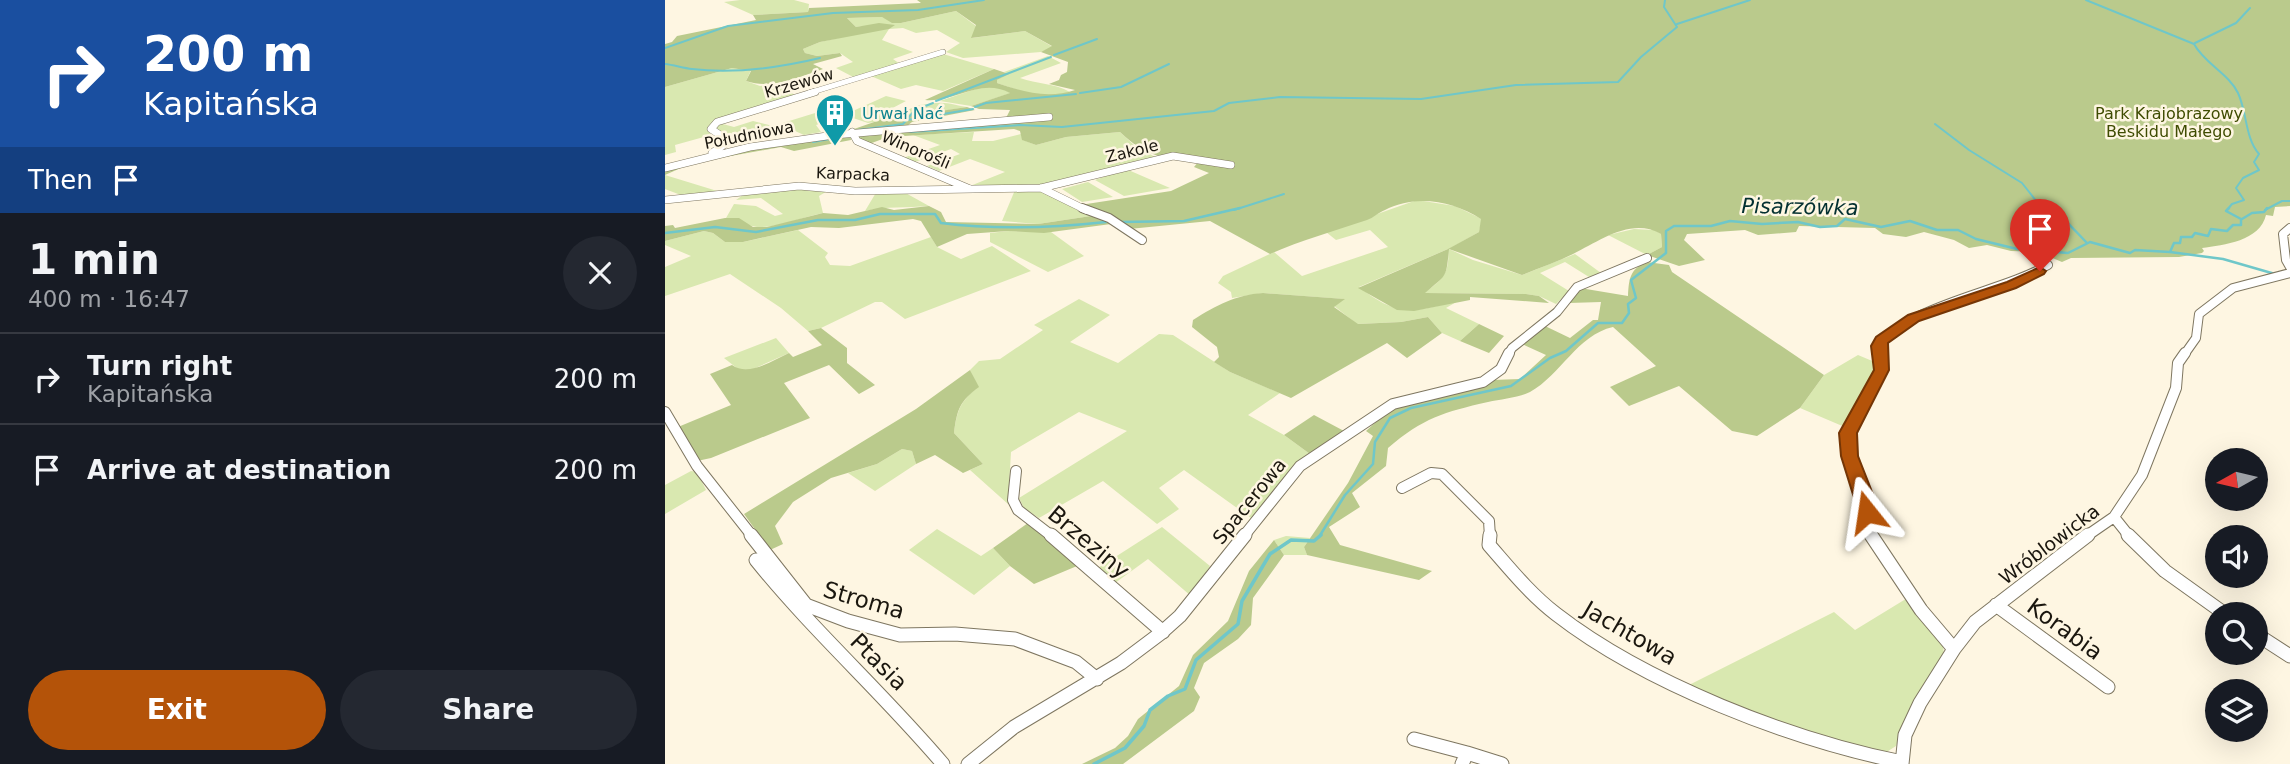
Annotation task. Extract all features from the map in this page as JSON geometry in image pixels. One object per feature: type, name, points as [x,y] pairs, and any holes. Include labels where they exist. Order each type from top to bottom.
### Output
[{"type":"street","name":"Krzewów","points":[[706,157],[725,144],[726,139],[711,130],[717,122],[943,52]]},
{"type":"street","name":"Południowa","points":[[665,168],[706,157],[852,132],[1049,117]]},
{"type":"street","name":"Winorośli","points":[[852,132],[857,141],[973,191]]},
{"type":"street","name":"Zakole","points":[[1041,188],[1173,156],[1231,165]]},
{"type":"street","name":"Karpacka","points":[[665,200],[799,186],[855,191],[1041,188]]},
{"type":"street","points":[[1041,188],[1109,218],[1142,240]]},
{"type":"street","points":[[2290,228],[2283,234],[2286,260],[2290,267]]},
{"type":"street","name":"Spacerowa","points":[[968,764],[1015,727],[1097,679],[1163,632],[1300,466],[1393,404],[1483,382],[1501,369],[1512,348],[1557,312],[1577,286],[1647,258]]},
{"type":"street","points":[[1954,649],[1921,610],[1875,544],[1868,528],[1865,497],[1850,456],[1848,433],[1882,370],[1879,346],[1890,332],[1913,318],[2028,278],[2047,265]]},
{"type":"street","name":"Wróblowicka","points":[[1902,763],[1905,735],[1920,702],[1975,622],[2076,543],[2115,517],[2142,475],[2176,388],[2178,363],[2196,338],[2195,328],[2200,314],[2233,288],[2290,273]]},
{"type":"street","name":"Stroma","points":[[665,412],[697,466],[806,604],[848,621],[900,635],[955,634],[1015,639],[1076,662],[1097,679]]},
{"type":"street","name":"Brzeziny","points":[[1016,471],[1013,500],[1018,510],[1056,539],[1163,632]]},
{"type":"street","name":"Jachtowa","points":[[1402,488],[1431,473],[1446,475],[1489,521],[1489,545],[1525,586],[1580,631],[1648,670],[1744,715],[1848,751],[1902,763]]},
{"type":"street","points":[[2115,517],[2128,537],[2151,561],[2208,602]]},
{"type":"street","name":"Ptasia","points":[[757,560],[792,605],[900,713],[943,764]]},
{"type":"street","name":"Korabia","points":[[1996,606],[2108,687]]},
{"type":"street","points":[[2268,642],[2290,656]]},
{"type":"street","points":[[1414,739],[1464,758],[1502,764]]},
{"type":"green space","points":[[794,0],[809,4],[808,12],[753,15],[724,2]]},
{"type":"green space","name":"Park Krajobrazowy Beskidu Małego","points":[[917,0],[2290,0],[2290,206],[2275,207],[2273,216],[2266,215],[2257,231],[2249,236],[2202,248],[2202,253],[2179,257],[2071,258],[2062,262],[2038,252],[2011,251],[1987,245],[1969,248],[1954,240],[1924,232],[1906,237],[1883,234],[1875,228],[1799,226],[1796,232],[1758,235],[1745,230],[1687,234],[1684,240],[1705,260],[1679,266],[1647,255],[1662,247],[1661,234],[1638,228],[1605,237],[1567,257],[1522,275],[1449,249],[1444,275],[1425,293],[1526,294],[1539,296],[1549,303],[1470,297],[1470,300],[1414,311],[1397,310],[1358,288],[1448,249],[1479,232],[1481,219],[1446,204],[1409,202],[1367,220],[1270,254],[1210,221],[1129,229],[1080,205],[1171,191],[1209,173],[1194,167],[1199,161],[1175,159],[1147,152],[1120,132],[1066,137],[1036,145],[1022,140],[1020,131],[1014,129],[888,137],[869,144],[860,140],[856,133],[1005,120],[1010,110],[979,109],[971,106],[1010,93],[999,89],[978,89],[947,98],[925,100],[994,69],[1009,74],[997,80],[997,83],[1016,89],[1045,94],[1075,90],[1049,84],[1059,80],[1061,75],[1067,72],[1068,62],[1041,52],[1052,46],[1025,31],[971,38],[976,25],[956,11],[901,23],[892,23],[882,17],[847,18],[856,27],[879,23],[895,25],[889,29],[820,42],[803,49],[805,53],[817,56],[840,53],[842,56],[813,64],[823,69],[785,81],[765,84],[746,81],[751,71],[732,68],[665,87],[665,44],[672,42],[677,36],[756,20],[753,15],[808,12],[809,8],[921,3]]},
{"type":"green space","points":[[956,11],[976,26],[972,38],[1025,31],[1053,47],[1041,52],[963,58],[946,52],[960,43],[937,30],[916,33],[903,28],[889,29],[882,40],[913,52],[893,59],[900,64],[857,79],[836,68],[853,62],[840,53],[817,56],[805,53],[803,49],[820,42],[870,31],[864,26],[856,27],[847,18],[882,17],[901,23]]},
{"type":"green space","points":[[943,54],[994,69],[943,91],[916,85],[901,89],[871,76]]},
{"type":"green space","points":[[1048,56],[1061,63],[1020,78],[1070,92],[1042,95],[997,83],[997,80],[1008,74],[1004,72]]},
{"type":"green space","points":[[732,68],[751,70],[746,81],[760,86],[774,84],[799,97],[712,124],[707,129],[711,135],[675,145],[676,152],[665,155],[665,87]]},
{"type":"green space","points":[[985,86],[996,86],[1011,93],[971,106],[940,101]]},
{"type":"green space","points":[[886,96],[906,101],[885,112],[895,115],[916,106],[930,104],[945,103],[967,107],[868,123],[844,115]]},
{"type":"green space","points":[[967,107],[975,110],[912,122],[907,126],[807,137],[854,129],[880,120]]},
{"type":"green space","points":[[828,109],[844,115],[816,125],[821,132],[804,135],[784,126],[741,135],[715,132],[714,127],[719,123],[734,127],[753,121],[773,126]]},
{"type":"green space","points":[[974,132],[972,141],[993,141],[1021,134],[1023,140],[1036,145],[1066,137],[1120,132],[1134,145],[1155,157],[1043,187],[970,186],[1005,172],[970,159],[939,171],[927,166],[960,154],[951,149],[915,162],[903,158],[940,145],[913,135]]},
{"type":"green space","points":[[850,133],[851,140],[794,151],[781,147],[725,157],[683,167],[665,175],[665,169],[714,156]]},
{"type":"green space","points":[[1126,169],[1170,188],[1124,196],[1095,180]]},
{"type":"green space","points":[[665,175],[727,194],[686,197],[665,189]]},
{"type":"green space","points":[[1088,182],[1113,197],[1082,202],[1062,189]]},
{"type":"green space","points":[[788,189],[829,190],[819,196],[823,213],[765,227],[726,218],[734,204],[756,206],[775,216],[783,214],[761,198],[736,200],[743,195]]},
{"type":"green space","points":[[1015,190],[1040,190],[1091,216],[1038,224],[1002,221]]},
{"type":"green space","points":[[877,191],[902,191],[929,206],[865,211]]},
{"type":"green space","points":[[1417,200],[1455,206],[1482,219],[1479,232],[1449,249],[1473,260],[1522,275],[1575,254],[1601,273],[1589,277],[1565,262],[1540,273],[1569,291],[1556,304],[1539,296],[1526,294],[1424,293],[1444,275],[1448,264],[1448,249],[1359,287],[1385,304],[1406,310],[1458,301],[1446,308],[1479,324],[1460,341],[1442,333],[1428,317],[1401,322],[1357,324],[1334,306],[1344,299],[1263,293],[1232,298],[1231,292],[1218,283],[1223,276],[1274,252],[1302,276],[1388,247],[1370,230],[1336,240],[1326,232]]},
{"type":"green space","points":[[929,206],[941,212],[946,222],[1038,224],[1091,216],[1107,219],[1111,224],[1044,233],[1008,231],[967,234],[937,247],[921,221],[913,219],[839,228],[811,227],[743,242],[725,242],[713,233],[704,231],[665,241],[665,226],[673,225],[675,228],[725,218],[739,218],[753,227],[767,227],[823,213],[848,215],[882,207],[894,210]]},
{"type":"green space","points":[[1634,229],[1654,230],[1661,234],[1662,247],[1647,255],[1608,235]]},
{"type":"green space","points":[[798,230],[828,253],[825,257],[830,265],[850,266],[931,237],[937,247],[961,259],[992,246],[1031,271],[905,319],[882,302],[875,302],[821,328],[808,331],[781,308],[730,274],[665,296],[665,267],[691,256],[665,245],[665,241],[704,231],[713,233],[725,242],[743,242]]},
{"type":"green space","points":[[1051,232],[1084,256],[1048,272],[990,242],[990,233]]},
{"type":"green space","points":[[1647,262],[1669,265],[1672,272],[1824,375],[1800,408],[1757,436],[1732,431],[1679,386],[1629,406],[1610,387],[1656,366],[1613,327],[1589,338],[1551,376],[1530,392],[1446,413],[1412,430],[1388,448],[1386,466],[1352,493],[1360,507],[1329,527],[1340,545],[1432,571],[1419,580],[1307,555],[1304,547],[1348,483],[1373,436],[1366,431],[1388,411],[1492,380],[1520,379],[1546,355],[1522,344],[1545,326],[1570,338],[1593,320],[1598,320],[1601,302],[1569,303],[1580,288],[1628,296],[1632,275]]},
{"type":"green space","points":[[1263,293],[1345,299],[1334,307],[1358,324],[1401,322],[1428,317],[1442,333],[1407,358],[1387,343],[1291,398],[1230,372],[1214,362],[1219,357],[1217,347],[1192,327],[1193,320],[1218,305],[1235,298]]},
{"type":"green space","points":[[1079,299],[1110,315],[1070,342],[1118,363],[1159,334],[1173,335],[1230,372],[1280,393],[1248,415],[1284,435],[1310,454],[1295,465],[1251,518],[1184,470],[1159,488],[1179,509],[1157,524],[1103,481],[1039,518],[1024,508],[1019,498],[1127,431],[1079,412],[1011,452],[1008,504],[970,470],[983,464],[954,433],[960,407],[978,387],[970,370],[979,361],[1000,359],[1043,330],[1034,325]]},
{"type":"green space","points":[[1479,324],[1504,336],[1489,353],[1460,341]]},
{"type":"green space","points":[[821,328],[847,348],[847,363],[875,385],[859,394],[829,365],[784,383],[810,418],[711,458],[697,461],[678,427],[731,405],[710,374],[732,365],[753,368],[789,353],[793,357],[822,345],[808,331]]},
{"type":"green space","points":[[776,338],[789,353],[751,370],[738,369],[724,358]]},
{"type":"green space","points":[[1858,355],[1877,363],[1878,367],[1847,428],[1800,408],[1824,375]]},
{"type":"green space","points":[[970,370],[979,387],[961,406],[954,433],[983,464],[963,473],[935,455],[916,464],[912,451],[902,449],[877,464],[831,478],[793,502],[775,526],[783,544],[770,550],[744,514],[916,409]]},
{"type":"green space","points":[[1314,415],[1344,431],[1310,454],[1284,435]]},
{"type":"green space","points":[[902,449],[912,451],[916,464],[875,491],[848,473],[877,464]]},
{"type":"green space","points":[[691,471],[697,472],[706,490],[665,514],[665,485]]},
{"type":"green space","points":[[1028,523],[1077,566],[1034,584],[1010,566],[993,548]]},
{"type":"green space","points":[[1162,527],[1210,566],[1191,596],[1148,559],[1115,583],[1098,568]]},
{"type":"green space","points":[[937,529],[981,556],[993,548],[1010,566],[974,595],[909,550]]},
{"type":"green space","points":[[1286,536],[1310,538],[1304,547],[1307,555],[1284,555],[1274,540]]},
{"type":"green space","points":[[1274,540],[1284,555],[1253,598],[1251,625],[1238,639],[1204,663],[1194,688],[1200,697],[1194,711],[1123,764],[1082,764],[1115,748],[1128,736],[1138,719],[1179,686],[1193,655],[1228,621],[1249,571]]},
{"type":"green space","points":[[1909,597],[1943,644],[1944,656],[1906,718],[1896,746],[1885,753],[1875,754],[1745,712],[1689,685],[1834,612],[1855,630]]},
{"type":"waterway","points":[[665,48],[728,26],[833,13],[918,10],[984,0]]},
{"type":"waterway","points":[[910,132],[1020,125],[1062,127],[1214,111],[1229,103],[1280,97],[1421,99],[1516,85],[1618,82],[1641,57],[1677,27],[1664,7],[1665,0]]},
{"type":"waterway","points":[[1677,24],[1750,0]]},
{"type":"waterway","name":"Pisarzówka","points":[[2086,0],[2194,44],[2234,86],[2241,100],[2251,140],[2259,154],[2254,162],[2259,170],[2243,178],[2236,188],[2244,200],[2232,204],[2227,210]]},
{"type":"waterway","points":[[2195,43],[2236,23],[2250,8]]},
{"type":"waterway","points":[[1054,55],[1097,39]]},
{"type":"waterway","points":[[936,101],[1051,57]]},
{"type":"waterway","points":[[665,64],[689,69],[740,70],[820,58]]},
{"type":"waterway","points":[[1080,93],[1121,87],[1169,64]]},
{"type":"waterway","points":[[975,107],[986,103],[1076,94]]},
{"type":"waterway","points":[[858,130],[903,124],[915,110],[933,103]]},
{"type":"waterway","points":[[907,120],[973,109]]},
{"type":"waterway","points":[[1935,124],[1969,150],[2022,183],[2037,202],[2046,208]]},
{"type":"waterway","points":[[813,142],[841,137]]},
{"type":"waterway","points":[[1234,210],[1284,194]]},
{"type":"waterway","points":[[2266,210],[2282,201],[2290,201]]},
{"type":"waterway","points":[[1120,222],[1184,221],[1240,208]]},
{"type":"waterway","points":[[2046,208],[2065,220],[2087,243]]},
{"type":"waterway","name":"Pisarzówka","points":[[2170,252],[2174,243],[2180,243],[2181,237],[2192,237],[2195,233],[2208,236],[2211,229],[2227,231],[2233,225],[2241,225],[2241,219],[2227,210]]},
{"type":"waterway","points":[[2242,219],[2266,210]]},
{"type":"waterway","points":[[665,233],[715,227],[756,232],[818,220],[855,220],[880,214],[935,214],[941,223],[982,227],[1044,227],[1106,222]]},
{"type":"waterway","name":"Pisarzówka","points":[[1319,536],[1345,495],[1373,464],[1375,442],[1390,418],[1411,408],[1511,386],[1550,358],[1566,351],[1598,323],[1622,323],[1629,313],[1628,304],[1636,298],[1631,280],[1666,253],[1666,231],[1674,226],[1711,226],[1730,221],[1762,224],[1798,222],[1820,227],[1837,226],[1845,219],[1881,227],[1910,221],[1937,230],[1958,230],[1976,239],[2017,249],[2068,253],[2090,242],[2130,253],[2135,250],[2170,252]]},
{"type":"waterway","points":[[2170,252],[2223,259],[2275,274]]},
{"type":"waterway","name":"Pisarzówka","points":[[1094,764],[1125,748],[1144,726],[1150,710],[1168,696],[1185,689],[1196,660],[1238,624],[1242,601],[1270,554],[1291,540],[1314,541],[1319,536]]},
{"type":"place","name":"Urwał Nać","points":[[835,147]]},
{"type":"route","points":[[1867,512],[1865,497],[1847,444],[1848,433],[1857,413],[1882,370],[1879,346],[1881,340],[1913,318],[2011,285],[2040,271]]}]
